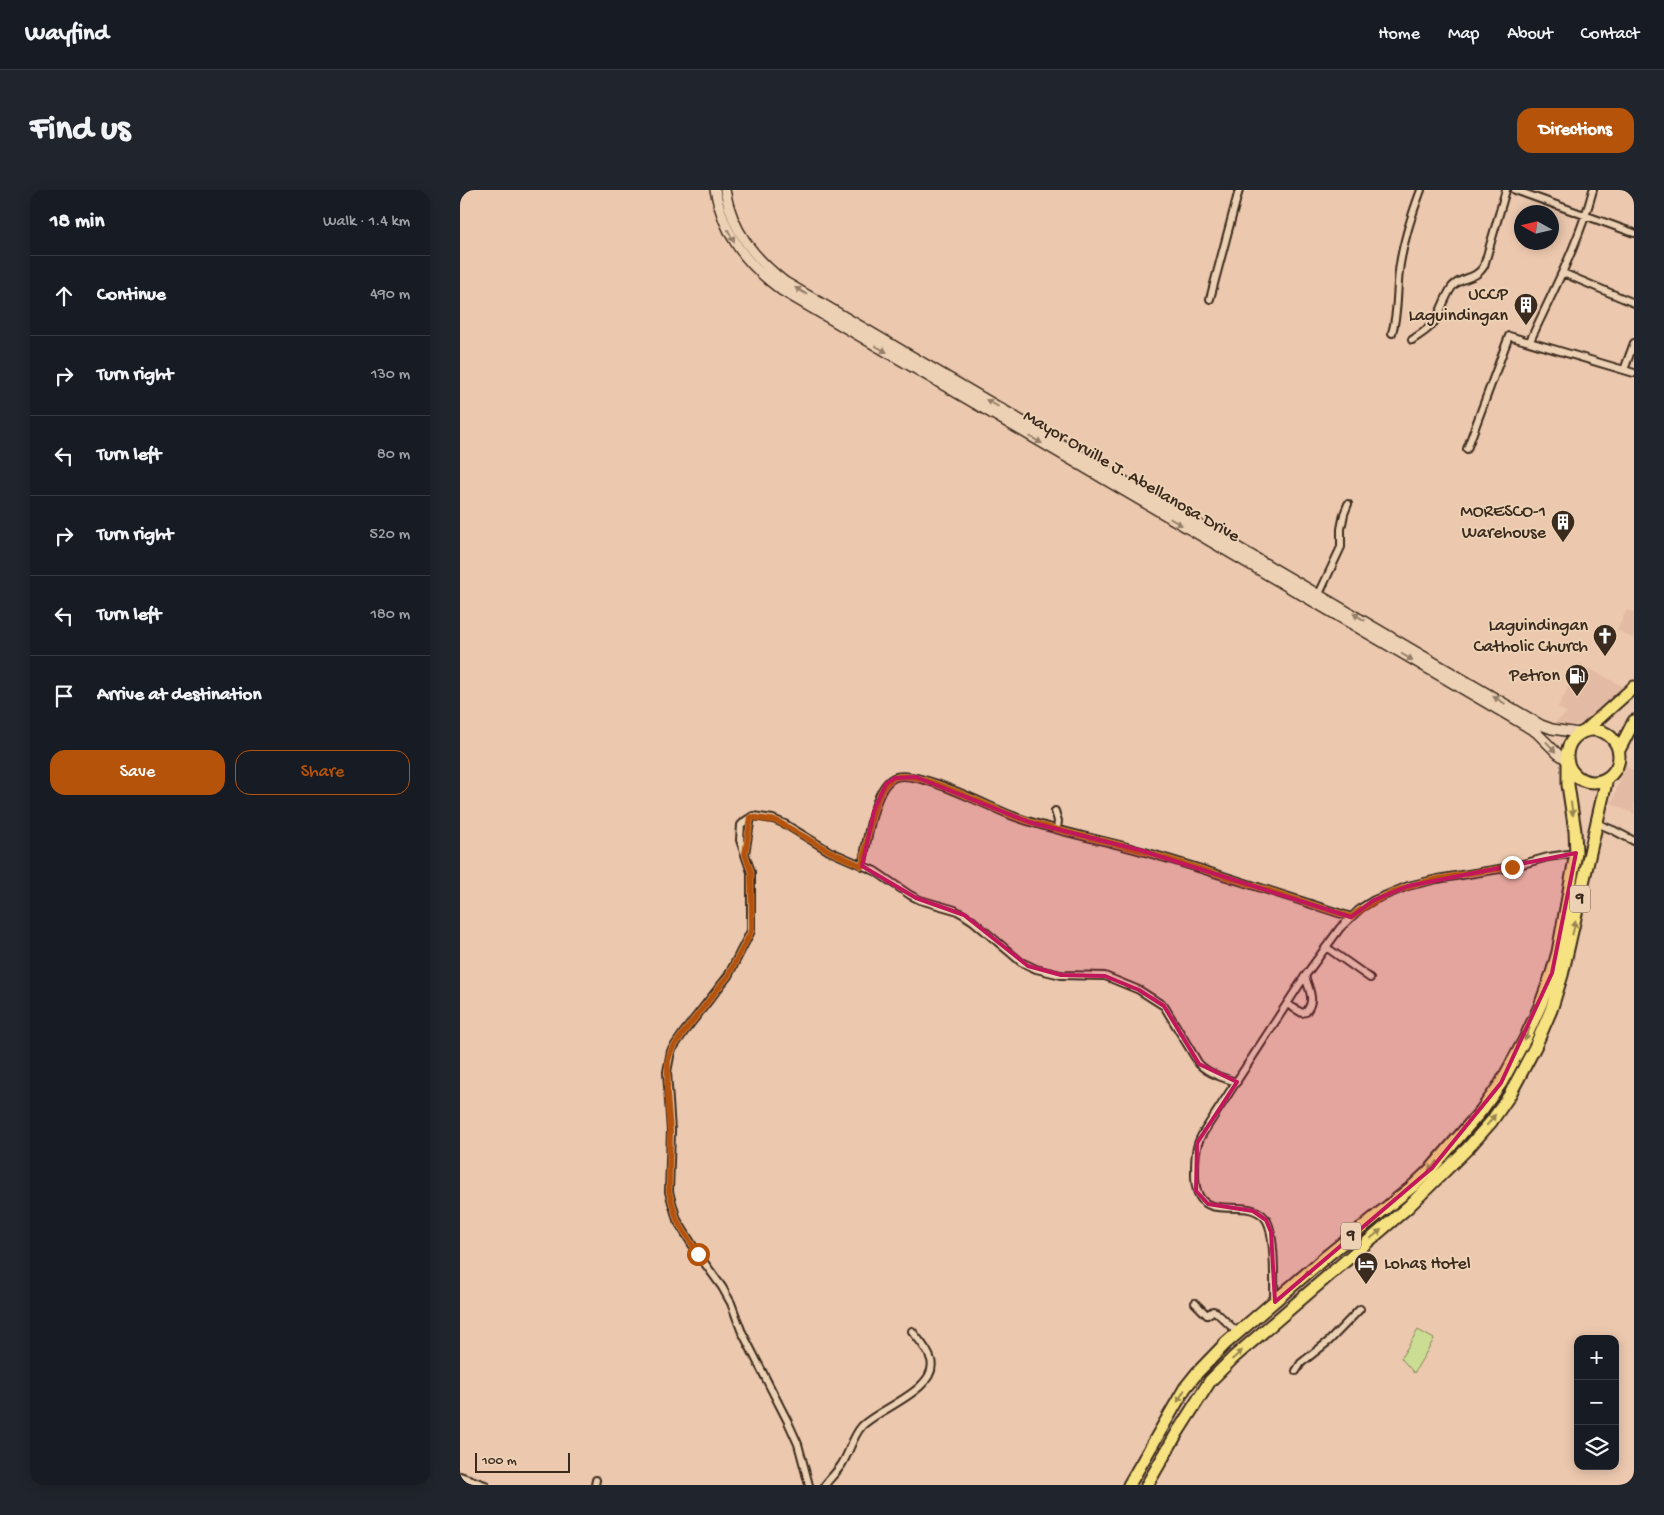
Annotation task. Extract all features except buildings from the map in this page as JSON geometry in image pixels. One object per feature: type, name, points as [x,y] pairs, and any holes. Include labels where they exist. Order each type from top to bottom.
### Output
[{"type":"highway","name":"9","points":[[1129,1485],[1185,1388],[1197,1373],[1226,1343],[1432,1168],[1462,1135],[1501,1083],[1524,1039],[1545,1008],[1558,952],[1576,852],[1568,785],[1568,748],[1574,737],[1583,732],[1634,687]]},
{"type":"highway","name":"9","points":[[1147,1485],[1177,1432],[1210,1381],[1234,1357],[1408,1207],[1468,1148],[1491,1122],[1509,1096],[1524,1070],[1545,1008],[1569,952],[1607,778],[1616,769],[1618,750],[1634,722]]},
{"type":"highway","points":[[1583,732],[1600,730],[1606,733],[1612,738],[1618,750]]},
{"type":"highway","points":[[1567,763],[1574,775],[1585,781],[1596,782],[1607,778]]},
{"type":"highway","points":[[1570,890],[1582,892]]},
{"type":"highway","points":[[1197,1373],[1210,1381]]},
{"type":"main road","name":"Mayor Orville J. Abellanosa Drive","points":[[715,190],[727,216],[752,252],[784,282],[1541,725],[1552,729],[1583,732]]},
{"type":"main road","name":"Mayor Orville J. Abellanosa Drive","points":[[725,190],[727,216],[732,239],[745,259],[762,276],[781,290],[1536,732],[1567,763]]},
{"type":"street","points":[[1210,299],[1239,190]]},
{"type":"street","points":[[1392,333],[1396,314],[1401,259],[1413,212],[1421,190]]},
{"type":"street","points":[[1412,340],[1436,320],[1452,287],[1475,276],[1484,266],[1506,190]]},
{"type":"street","points":[[1515,190],[1634,233]]},
{"type":"street","points":[[1530,341],[1564,273],[1587,216],[1593,190]]},
{"type":"street","points":[[1564,273],[1634,303]]},
{"type":"street","points":[[1466,449],[1508,337],[1512,335],[1634,372]]},
{"type":"street","points":[[1624,370],[1634,343]]},
{"type":"street","points":[[1319,594],[1341,547],[1341,529],[1348,504]]},
{"type":"street","points":[[862,866],[880,792],[894,778],[909,777],[923,779],[1012,816],[1143,851],[1351,917]]},
{"type":"street","points":[[1055,811],[1058,821],[1057,829]]},
{"type":"street","points":[[809,1485],[798,1444],[788,1422],[741,1330],[731,1303],[677,1220],[669,1192],[670,1131],[667,1094],[668,1061],[671,1051],[728,976],[752,929],[751,872],[740,840],[740,829],[743,823],[751,817],[777,821],[829,851],[875,871],[916,898],[955,910],[973,921],[1020,962],[1028,966],[1061,975],[1106,976],[1139,990],[1164,1006],[1199,1064],[1209,1072],[1237,1082]]},
{"type":"street","points":[[1596,824],[1634,841]]},
{"type":"street","points":[[1274,1302],[1271,1232],[1266,1220],[1263,1216],[1253,1211],[1216,1207],[1202,1200],[1196,1191],[1195,1156],[1198,1144],[1305,976],[1351,917],[1374,900],[1408,886],[1437,879],[1512,867],[1548,857],[1576,852]]},
{"type":"street","points":[[1326,947],[1370,978]]},
{"type":"street","points":[[1287,1004],[1302,1013],[1306,1012],[1310,1007],[1312,1001],[1305,976]]},
{"type":"street","points":[[1195,1303],[1207,1314],[1213,1311],[1216,1312],[1238,1333]]},
{"type":"street","points":[[1296,1371],[1301,1363],[1329,1341],[1360,1309]]},
{"type":"street","points":[[825,1485],[842,1464],[861,1428],[894,1406],[929,1378],[931,1359],[912,1331]]},
{"type":"street","points":[[460,1476],[485,1485]]},
{"type":"highlighted area","points":[[916,777],[1029,822],[1143,851],[1351,917],[1374,900],[1408,886],[1576,853],[1552,973],[1501,1083],[1432,1168],[1275,1302],[1271,1232],[1266,1220],[1253,1211],[1208,1204],[1196,1191],[1197,1143],[1237,1082],[1199,1064],[1164,1006],[1139,990],[1105,976],[1061,975],[1028,966],[964,915],[916,898],[862,866],[874,811],[886,784],[895,778]]},
{"type":"shaded area","points":[[1627,610],[1634,613],[1634,639],[1617,630]]},
{"type":"shaded area","points":[[1580,664],[1626,688],[1580,724],[1568,726],[1552,725],[1567,713],[1558,707]]},
{"type":"shaded area","points":[[1625,766],[1634,771],[1634,814],[1612,803]]},
{"type":"green space","points":[[1418,1330],[1434,1339],[1414,1373],[1401,1358]]},
{"type":"place","name":"UCCP Laguindingan","points":[[1526,326]]},
{"type":"place","name":"MORESCO-1 Warehouse","points":[[1563,543]]},
{"type":"place","name":"Laguindingan Catholic Church","points":[[1605,657]]},
{"type":"place","name":"Petron","points":[[1577,697]]},
{"type":"place","name":"Lohas Hotel","points":[[1366,1285]]},
{"type":"route","points":[[698,1254],[677,1220],[669,1192],[670,1122],[666,1072],[671,1051],[728,976],[752,929],[750,910],[751,872],[745,854],[751,817],[773,819],[792,828],[839,857],[862,866],[880,792],[894,778],[901,776],[916,777],[1029,822],[1143,851],[1351,917],[1374,900],[1408,886],[1437,879],[1512,867]]}]
